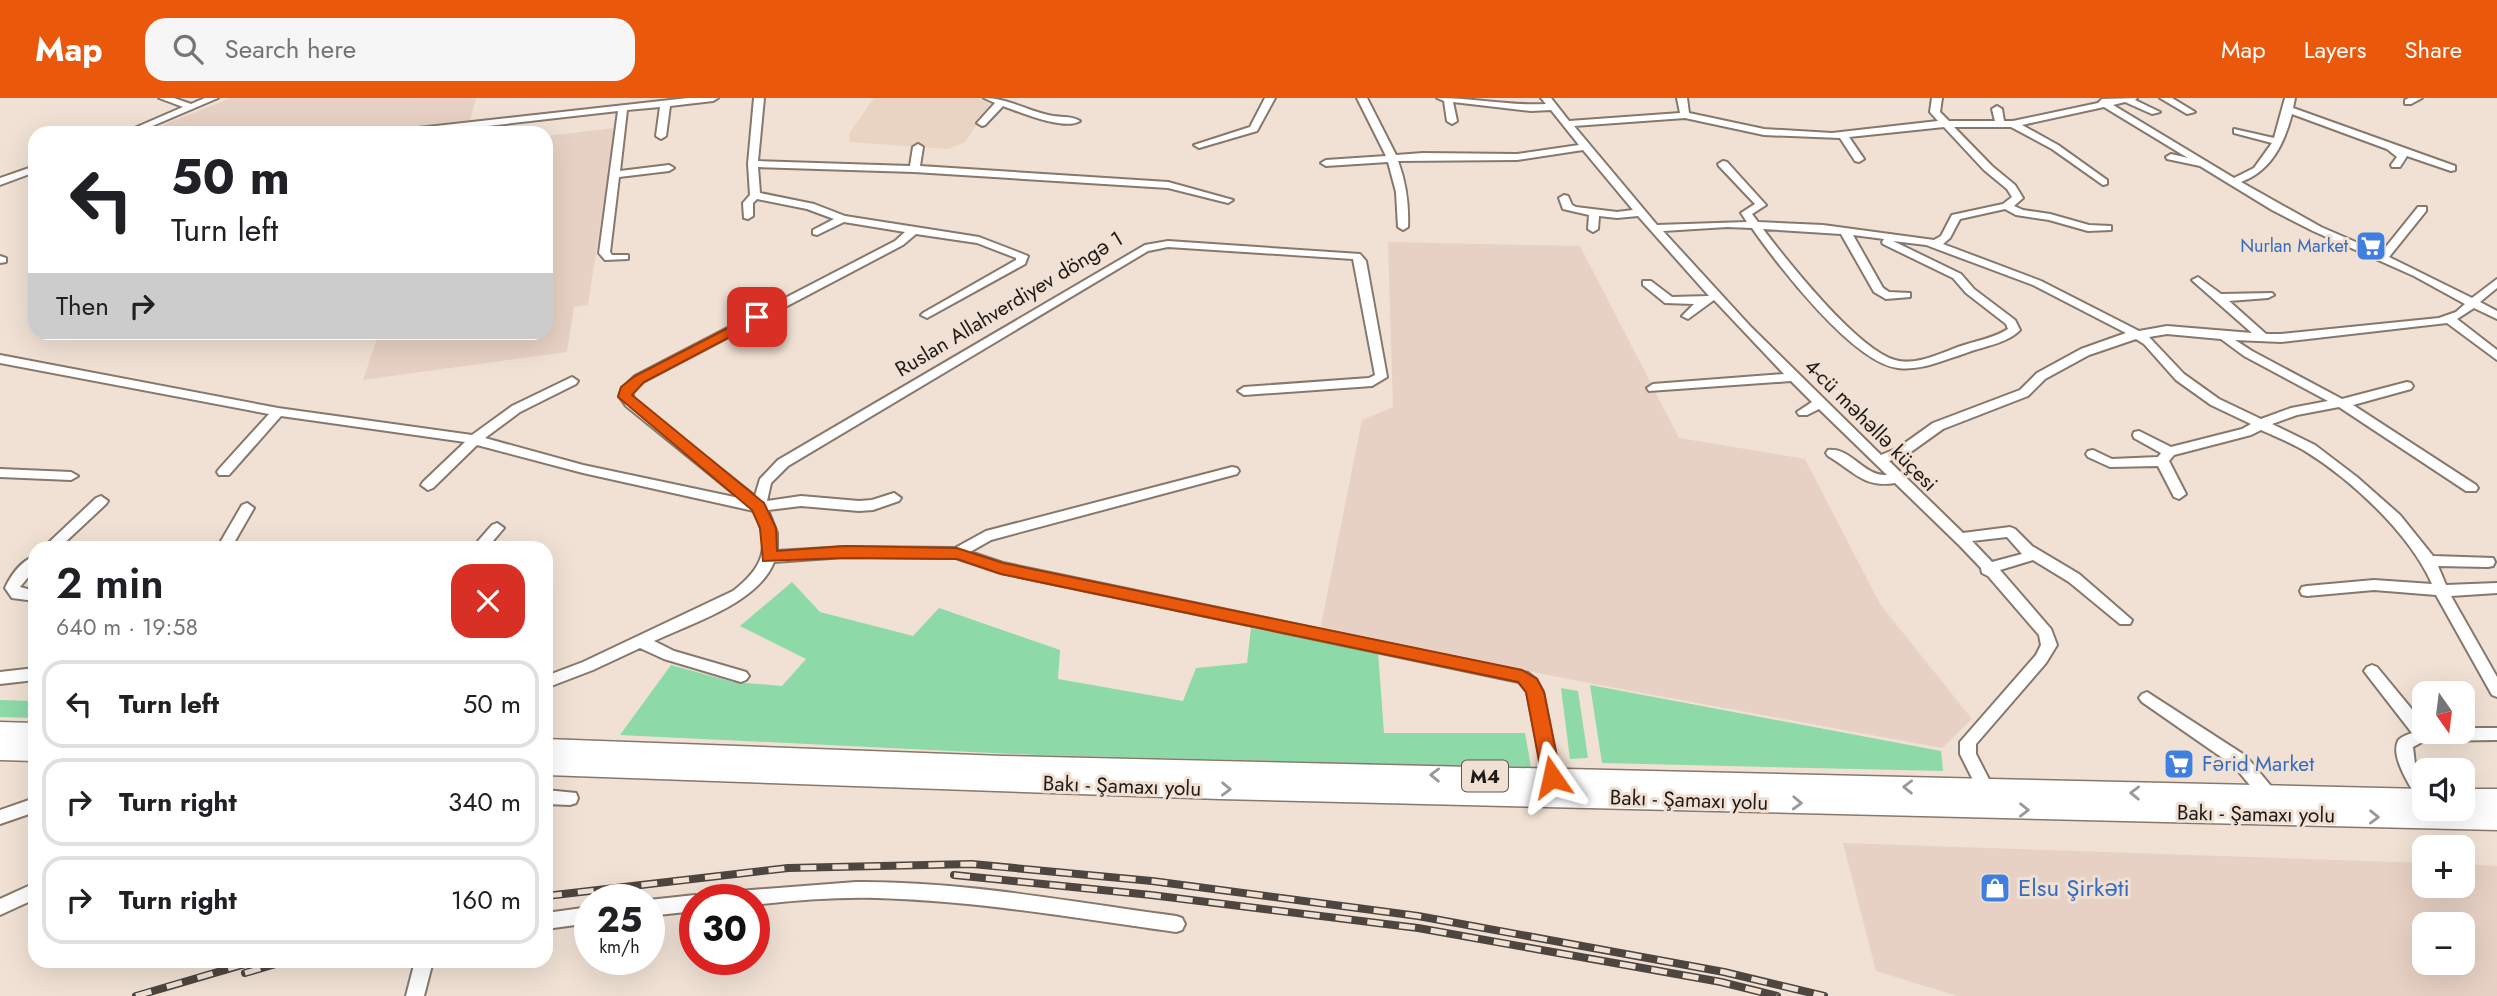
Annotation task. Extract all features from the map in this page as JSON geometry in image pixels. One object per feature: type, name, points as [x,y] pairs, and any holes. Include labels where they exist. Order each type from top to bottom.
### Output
[{"type":"highway","points":[[0,732],[28,733]]},
{"type":"highway","name":"Bakı - Şamaxı yolu","points":[[553,749],[1003,766],[2269,796],[2412,797]]},
{"type":"highway","points":[[0,750],[28,751]]},
{"type":"highway","name":"Bakı - Şamaxı yolu","points":[[553,765],[1220,789],[2497,819]]},
{"type":"highway","points":[[2475,799],[2497,799]]},
{"type":"street","points":[[164,98],[192,107]]},
{"type":"street","points":[[145,126],[213,98]]},
{"type":"street","points":[[463,126],[713,98]]},
{"type":"street","points":[[748,216],[748,203],[755,195],[753,164],[759,98]]},
{"type":"street","points":[[989,98],[1047,118],[1075,121]]},
{"type":"street","points":[[1199,145],[1254,129],[1270,98]]},
{"type":"street","points":[[1362,98],[1394,158],[1405,201],[1403,227]]},
{"type":"street","points":[[1682,98],[1685,115]]},
{"type":"street","points":[[1936,244],[1945,238],[1956,217],[2006,206],[2015,202],[2018,194],[1988,168],[1934,110],[1937,98]]},
{"type":"street","points":[[2165,98],[2190,112]]},
{"type":"street","points":[[2232,182],[2257,170],[2268,157],[2289,110],[2290,98]]},
{"type":"street","points":[[1452,121],[1445,99],[1531,108],[1549,102]]},
{"type":"street","points":[[1566,124],[1685,115],[1778,134],[1843,135],[1949,124],[2013,124],[2099,101],[2129,99],[2155,112]]},
{"type":"street","points":[[2099,101],[2232,182],[2317,229],[2418,274],[2497,316]]},
{"type":"street","points":[[982,123],[1002,102]]},
{"type":"street","name":"4-cü məhəllə küçesi","points":[[1549,102],[1711,299],[1958,538],[2050,639],[2048,649],[2041,659],[1968,742],[1968,754],[1986,789]]},
{"type":"street","points":[[661,136],[665,104]]},
{"type":"street","points":[[624,108],[604,253],[609,258],[624,257]]},
{"type":"street","points":[[1997,109],[2000,124]]},
{"type":"street","points":[[2289,110],[2451,168]]},
{"type":"street","points":[[1900,121],[1911,127]]},
{"type":"street","points":[[2013,124],[2055,147],[2103,182]]},
{"type":"street","points":[[2237,131],[2276,141]]},
{"type":"street","points":[[1843,135],[1859,159]]},
{"type":"street","points":[[914,169],[918,147]]},
{"type":"street","points":[[1326,163],[1394,158],[1517,157],[1586,147]]},
{"type":"street","points":[[2391,147],[2403,157],[2396,164]]},
{"type":"street","points":[[2171,157],[2206,165]]},
{"type":"street","points":[[753,164],[914,169],[1168,185],[1228,200]]},
{"type":"street","points":[[1723,164],[1761,205],[1746,213],[1801,284],[1858,341],[1888,362],[1901,365],[1940,357],[2014,330],[2011,322],[1970,291],[1957,276],[1877,235]]},
{"type":"street","points":[[614,175],[669,168]]},
{"type":"street","points":[[0,182],[28,171]]},
{"type":"street","points":[[755,195],[798,203],[843,219],[979,240],[1022,256],[1021,262],[927,315]]},
{"type":"street","points":[[1564,198],[1567,207],[1594,213],[1640,213]]},
{"type":"street","points":[[2006,206],[2020,213],[2050,217],[2104,233]]},
{"type":"street","points":[[2383,258],[2422,209]]},
{"type":"street","points":[[1593,229],[1594,213]]},
{"type":"street","points":[[817,232],[843,219]]},
{"type":"street","points":[[1654,228],[1695,220],[1846,231],[1936,244],[2049,288],[2138,334],[2154,347],[2175,372],[2199,391],[2300,441],[2334,466],[2395,519],[2429,561],[2447,603],[2494,682]]},
{"type":"street","points":[[553,679],[738,595],[760,579],[769,557],[768,528],[759,507],[630,403],[625,397],[626,391],[639,379],[899,243],[914,230]]},
{"type":"street","points":[[1846,231],[1878,290],[1886,296],[1906,295]]},
{"type":"street","name":"Ruslan Allahverdiyev döngə 1","points":[[759,507],[765,482],[783,463],[1145,248],[1168,244],[1356,256],[1360,261],[1381,377],[1372,382],[1244,391]]},
{"type":"street","points":[[2198,280],[2264,338]]},
{"type":"street","points":[[1880,460],[1903,451],[1938,426],[2027,392],[2037,378],[2103,344],[2138,334],[2167,330],[2264,338],[2331,334],[2451,320],[2497,282]]},
{"type":"street","points":[[1647,283],[1664,299],[1711,299]]},
{"type":"street","points":[[2220,298],[2267,295]]},
{"type":"street","points":[[1688,316],[1711,299]]},
{"type":"street","points":[[2451,320],[2497,356]]},
{"type":"street","points":[[2224,336],[2241,350],[2341,404],[2420,451],[2471,488]]},
{"type":"street","points":[[0,359],[278,412],[474,440],[583,469],[759,507],[801,501],[859,506],[894,498]]},
{"type":"street","points":[[1653,388],[1794,377]]},
{"type":"street","points":[[428,485],[474,440],[516,410],[572,381]]},
{"type":"street","points":[[2094,454],[2110,463],[2165,457],[2227,438],[2295,411],[2341,404],[2406,386]]},
{"type":"street","points":[[1803,412],[1820,403]]},
{"type":"street","points":[[224,472],[278,412]]},
{"type":"street","points":[[2139,435],[2165,457],[2179,494]]},
{"type":"street","points":[[1833,453],[1876,481],[1898,478]]},
{"type":"street","points":[[957,553],[986,536],[1232,471]]},
{"type":"street","points":[[0,473],[71,476]]},
{"type":"street","points":[[58,541],[101,502]]},
{"type":"street","points":[[228,541],[247,508]]},
{"type":"street","points":[[485,541],[497,528]]},
{"type":"street","points":[[1958,538],[2010,533],[2034,555],[2074,578],[2125,620]]},
{"type":"street","points":[[769,557],[845,552],[957,553],[1001,568],[1522,677],[1531,683],[1535,692],[1552,777]]},
{"type":"street","points":[[1987,569],[2034,555]]},
{"type":"street","points":[[2429,561],[2488,562]]},
{"type":"street","points":[[28,568],[16,579],[12,588],[17,594],[28,595]]},
{"type":"street","points":[[2307,591],[2374,585],[2442,590],[2497,588]]},
{"type":"street","points":[[639,641],[678,658],[741,676]]},
{"type":"street","points":[[2372,671],[2412,722]]},
{"type":"street","points":[[0,678],[28,675]]},
{"type":"street","points":[[2147,698],[2240,761],[2269,796]]},
{"type":"street","points":[[2475,735],[2497,734]]},
{"type":"street","points":[[2412,740],[2405,743],[2404,752],[2412,770]]},
{"type":"street","points":[[553,797],[570,798]]},
{"type":"street","points":[[0,817],[28,807]]},
{"type":"street","points":[[770,895],[875,890],[950,895],[1176,924]]},
{"type":"street","points":[[0,907],[28,894]]},
{"type":"street","points":[[553,920],[574,917]]},
{"type":"street","points":[[415,996],[422,968]]},
{"type":"shaded area","points":[[231,98],[476,98],[470,120],[426,126],[161,126]]},
{"type":"shaded area","points":[[874,98],[979,98],[990,105],[965,142],[948,149],[850,142],[849,134]]},
{"type":"shaded area","points":[[615,128],[588,305],[574,307],[567,352],[363,380],[377,340],[553,340],[553,135]]},
{"type":"shaded area","points":[[1388,242],[1580,246],[1679,438],[1805,459],[1880,604],[1972,719],[1942,748],[1320,630],[1362,420],[1393,407]]},
{"type":"shaded area","points":[[1843,843],[2412,863],[2412,898],[2475,898],[2475,865],[2497,866],[2497,996],[1957,996],[1876,971]]},
{"type":"green space","points":[[792,582],[820,612],[913,636],[939,608],[1060,650],[1058,679],[1183,701],[1196,668],[1247,663],[1251,628],[1378,652],[1384,733],[1525,733],[1531,767],[1036,755],[620,735],[671,665],[733,682],[782,686],[806,659],[740,626]]},
{"type":"green space","points":[[1590,685],[1941,751],[1943,771],[1602,763]]},
{"type":"green space","points":[[1561,688],[1578,691],[1588,758],[1570,759]]},
{"type":"green space","points":[[0,700],[28,701],[28,718],[0,717]]},
{"type":"railway","points":[[553,895],[788,868],[972,864],[1152,881],[1418,916],[1724,972],[1824,996]]},
{"type":"railway","points":[[954,875],[1151,895],[1418,928],[1721,982],[1777,996]]},
{"type":"railway","points":[[136,996],[231,968]]},
{"type":"railway","points":[[245,973],[262,968]]},
{"type":"place","name":"Nurlan Market","points":[[2371,246]]},
{"type":"place","name":"Fərid Market","points":[[2179,764]]},
{"type":"place","name":"Elsu Şirkəti","points":[[1995,888]]},
{"type":"route","points":[[757,317],[639,379],[626,391],[625,397],[759,507],[766,518],[768,528],[769,557],[845,552],[957,553],[1001,568],[1522,677],[1531,683],[1535,692],[1552,777]]}]
